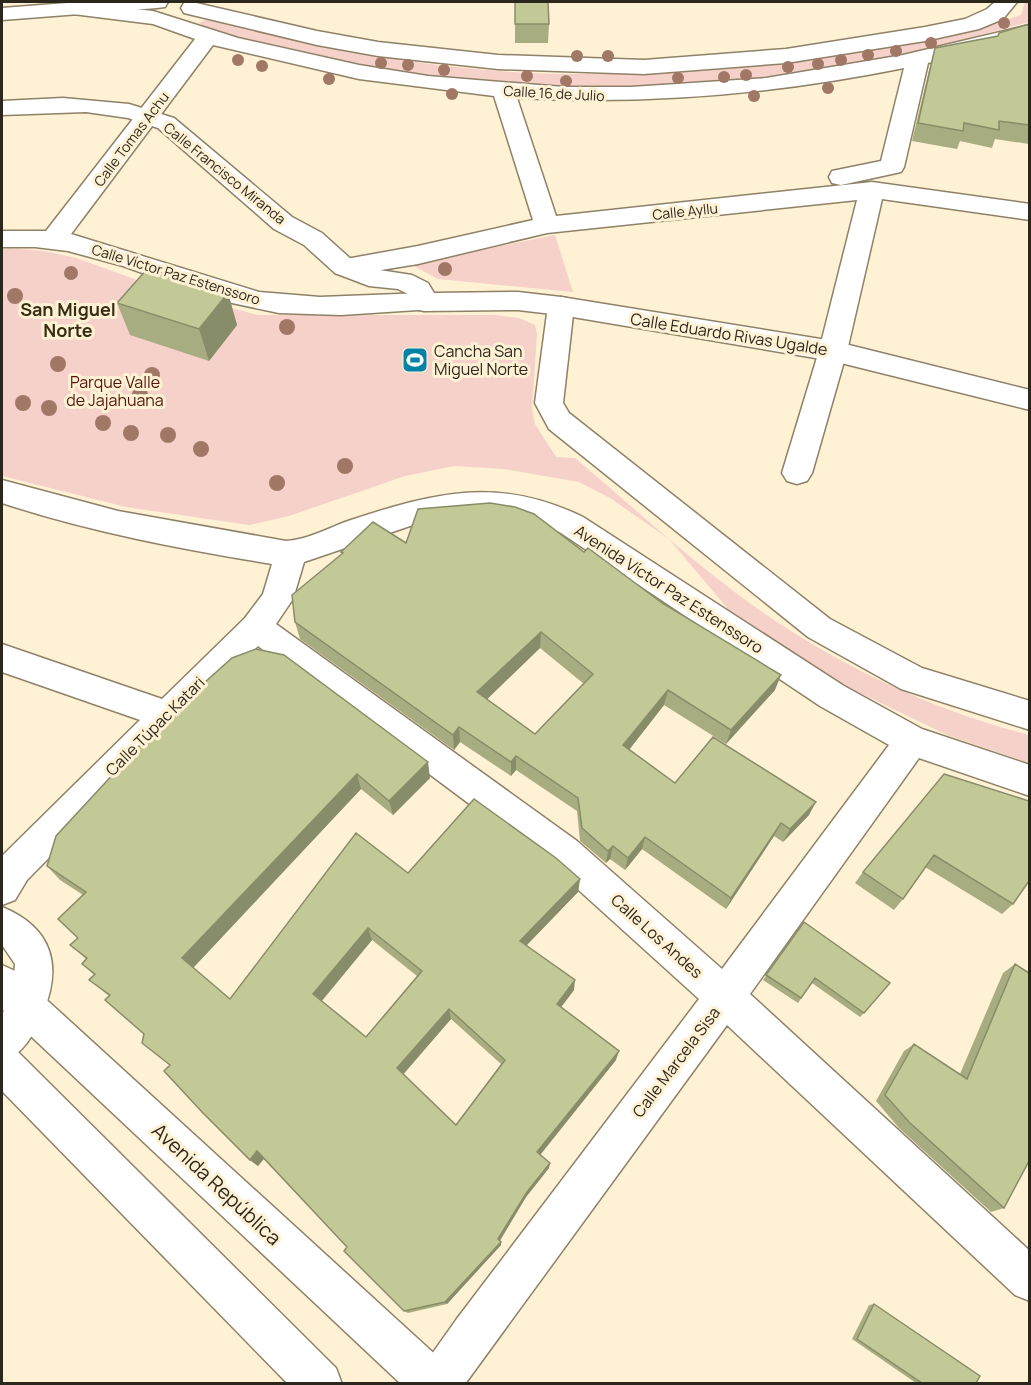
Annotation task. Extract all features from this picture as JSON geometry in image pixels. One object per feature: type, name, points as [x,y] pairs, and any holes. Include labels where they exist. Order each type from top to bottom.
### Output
[{"type":"street","name":"Calle 16 de Julio","points":[[2,14],[157,2]]},
{"type":"street","name":"Calle 16 de Julio","points":[[81,9],[137,14],[189,11],[378,49],[498,62],[644,67],[786,56],[925,34],[971,24],[994,14],[1006,2]]},
{"type":"street","name":"Calle 16 de Julio","points":[[189,11],[208,37],[360,72],[455,87],[563,96],[640,96],[709,92],[841,75],[997,42],[1029,31]]},
{"type":"street","name":"Calle Tomas Achu","points":[[53,240],[208,37]]},
{"type":"street","points":[[997,42],[1029,48]]},
{"type":"street","points":[[740,205],[810,183],[892,167],[918,58]]},
{"type":"street","points":[[503,90],[547,225]]},
{"type":"street","name":"Calle Francisco Miranda","points":[[2,108],[100,107],[149,114],[166,123],[284,223],[313,239],[344,267],[369,277],[403,281],[419,289],[424,302]]},
{"type":"street","points":[[797,473],[833,351],[872,190]]},
{"type":"street","name":"Calle Ayllu","points":[[344,267],[418,255],[547,225],[872,190],[1029,212]]},
{"type":"street","name":"Calle Víctor Paz Estenssoro","points":[[2,239],[53,240],[93,248],[259,301],[326,306],[424,302]]},
{"type":"street","name":"Calle Eduardo Rivas Ugalde","points":[[424,302],[518,301],[561,306],[833,351],[1029,400]]},
{"type":"street","points":[[561,306],[549,403],[559,421],[819,628],[912,679],[1029,716]]},
{"type":"street","points":[[2,492],[32,502],[150,528],[291,553]]},
{"type":"street","name":"Avenida Víctor Paz Estenssoro","points":[[291,553],[359,529],[442,506],[488,501],[534,506],[588,536],[832,696],[912,741],[1029,781]]},
{"type":"street","name":"Calle Túpac Katari","points":[[2,888],[15,868],[256,627],[277,599],[291,553]]},
{"type":"street","name":"Calle Los Andes","points":[[256,627],[564,853],[725,997],[1029,1280]]},
{"type":"street","points":[[2,658],[166,715]]},
{"type":"street","name":"Calle Marcela Sisa","points":[[438,1383],[471,1335],[725,997],[912,741]]},
{"type":"street","points":[[2,925],[24,942],[34,961],[34,984],[15,996],[14,1031],[2,1043]]},
{"type":"street","name":"Avenida República","points":[[15,996],[434,1383]]},
{"type":"street","points":[[2,1064],[320,1383]]},
{"type":"green space","points":[[1025,2],[1030,2],[1029,22],[916,52],[762,81],[625,90],[526,86],[378,68],[242,40],[209,29],[199,23],[207,19],[349,51],[446,66],[543,74],[592,74],[727,65],[916,41],[969,30],[1021,15]]},
{"type":"green space","points":[[555,235],[573,292],[438,279],[410,264]]},
{"type":"green space","name":"Parque Valle de Jajahuana","points":[[9,248],[44,251],[76,258],[176,294],[258,315],[494,315],[519,318],[535,325],[537,334],[532,408],[535,424],[556,457],[575,458],[667,537],[610,498],[579,482],[503,469],[454,466],[405,476],[289,516],[249,525],[126,507],[2,476],[2,249]]},
{"type":"green space","name":"Parque Valle de Jajahuana","points":[[670,540],[766,614],[837,658],[912,695],[989,724],[1029,735],[1029,763],[947,735],[829,678],[738,621]]},
{"type":"building","points":[[515,2],[548,2],[549,24],[515,24]]},
{"type":"building","points":[[1029,24],[1029,125],[999,121],[999,130],[964,123],[963,131],[918,123],[935,48],[998,36],[999,33]]},
{"type":"building","points":[[148,268],[228,293],[199,329],[117,303]]},
{"type":"building","points":[[490,503],[515,507],[534,514],[584,552],[588,548],[662,603],[781,675],[731,730],[668,690],[623,745],[675,783],[713,737],[816,802],[790,829],[781,823],[731,898],[645,837],[628,858],[613,846],[608,851],[582,828],[578,798],[516,756],[511,762],[459,727],[453,735],[295,622],[292,595],[343,553],[341,552],[373,522],[406,543],[418,509]],"holes":[[[541,632],[593,674],[535,734],[477,692]]]},
{"type":"building","points":[[256,649],[284,655],[428,762],[389,801],[357,774],[182,958],[230,999],[356,833],[408,873],[474,799],[556,858],[580,879],[520,941],[575,980],[557,1004],[619,1051],[537,1152],[550,1163],[527,1192],[498,1239],[501,1242],[445,1302],[404,1311],[344,1251],[347,1247],[257,1151],[250,1160],[164,1071],[170,1065],[142,1043],[144,1034],[105,1000],[110,995],[89,980],[95,974],[82,964],[87,958],[70,945],[78,938],[58,919],[86,892],[47,866],[56,836],[166,717],[232,658]],"holes":[[[368,928],[422,971],[366,1037],[313,994]],[[449,1009],[505,1060],[456,1125],[397,1068]]]},
{"type":"building","points":[[944,774],[1029,801],[1029,881],[1013,904],[934,855],[903,899],[863,872]]},
{"type":"building","points":[[804,922],[890,983],[864,1013],[815,978],[801,998],[766,975]]},
{"type":"building","points":[[1015,964],[1029,973],[1029,1161],[1004,1208],[909,1122],[885,1095],[914,1044],[967,1079]]},
{"type":"building","points":[[874,1304],[980,1376],[976,1383],[922,1383],[857,1339]]},
{"type":"place","name":"Cancha San Miguel Norte","points":[[415,360]]},
{"type":"district","name":"San Miguel Norte","points":[[68,319]]}]
